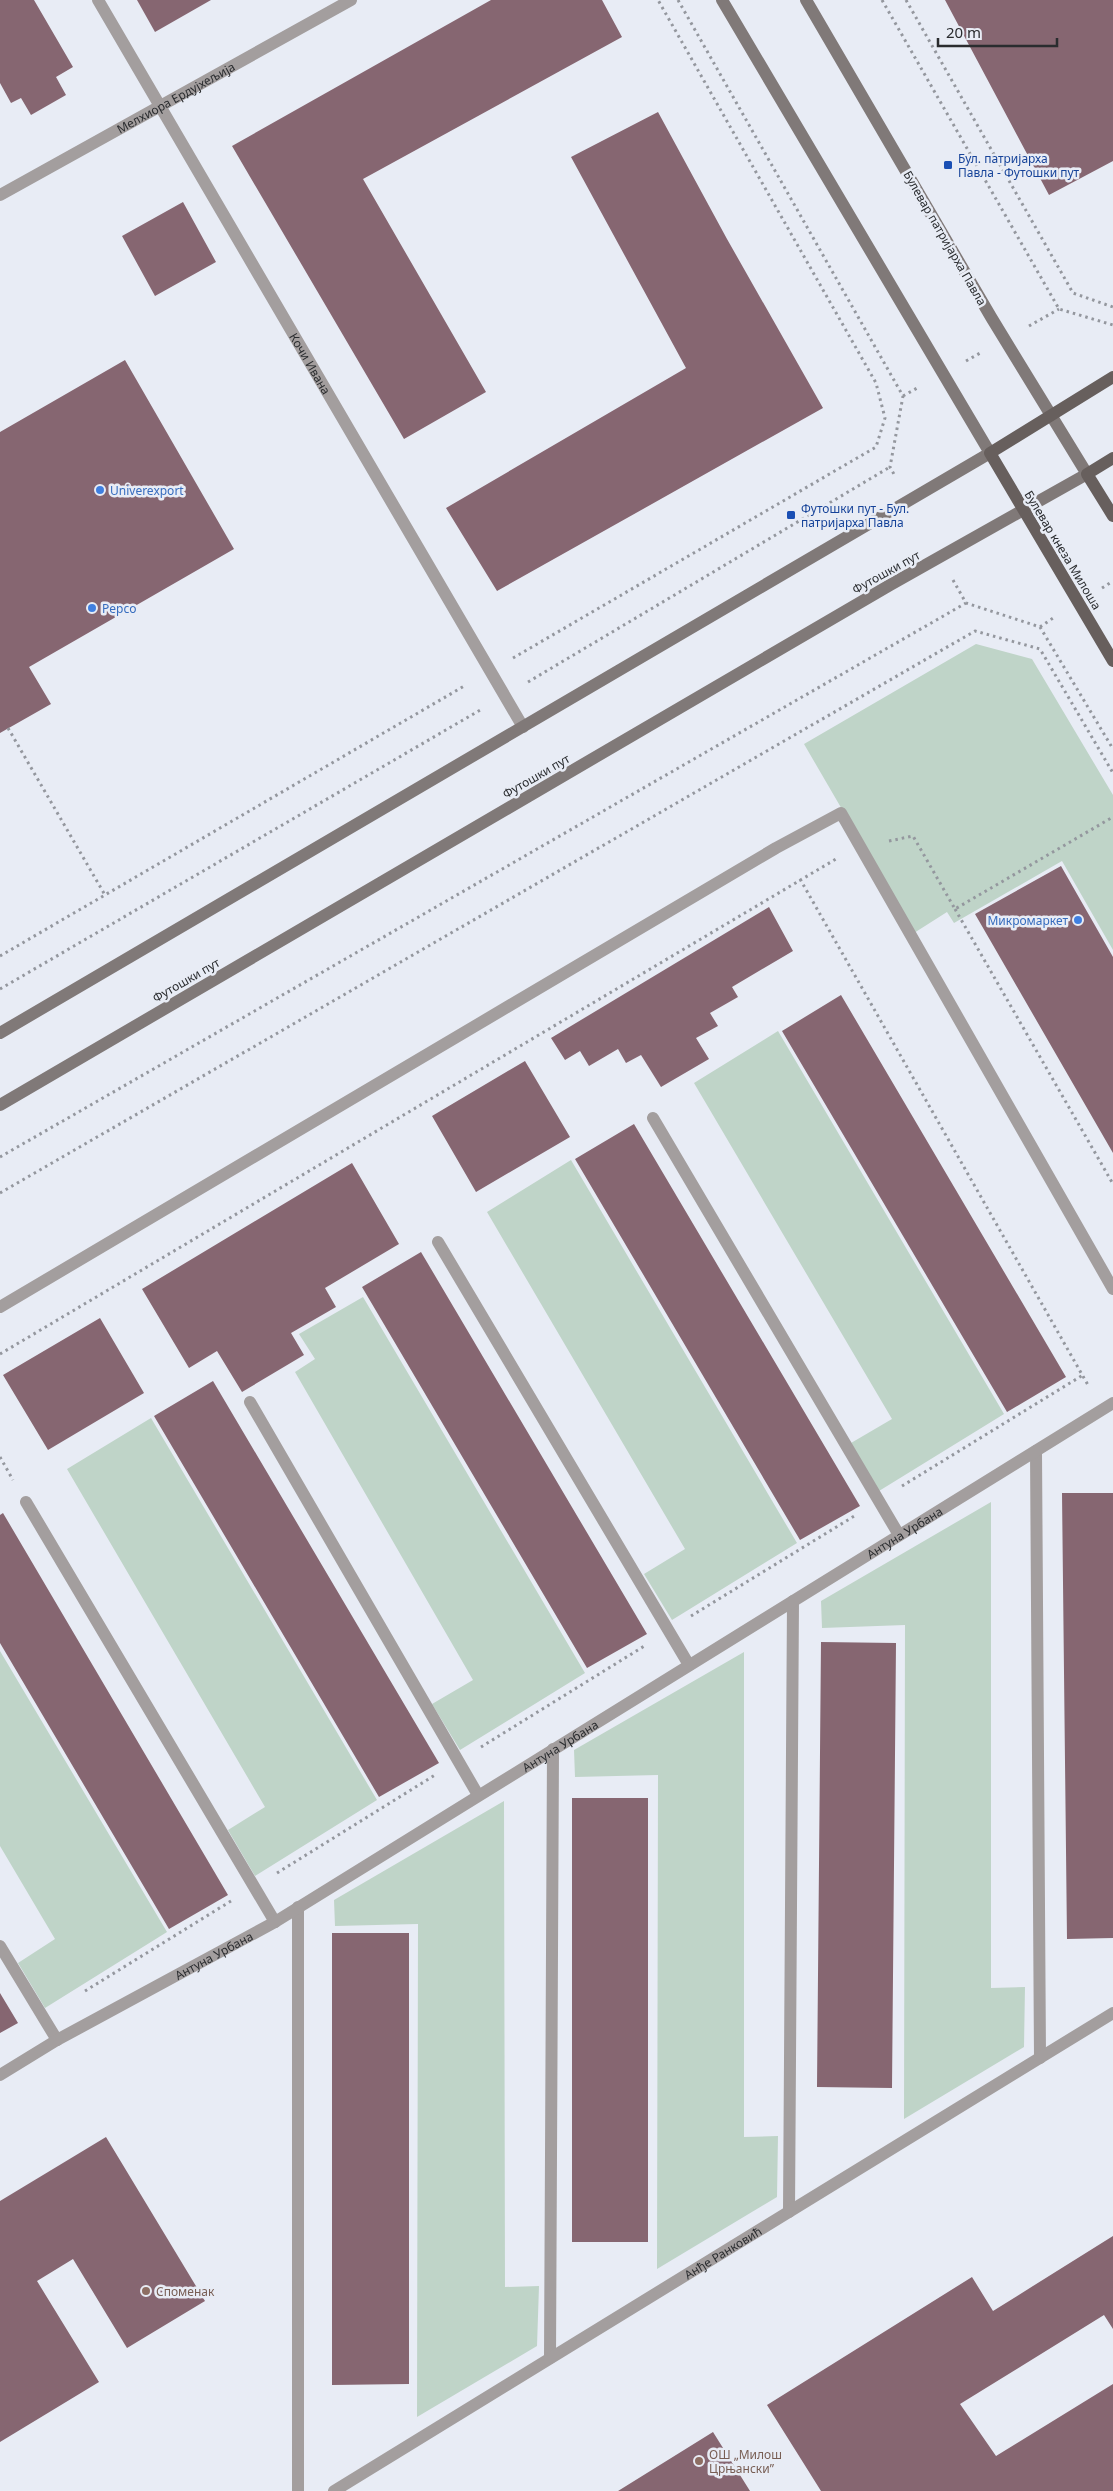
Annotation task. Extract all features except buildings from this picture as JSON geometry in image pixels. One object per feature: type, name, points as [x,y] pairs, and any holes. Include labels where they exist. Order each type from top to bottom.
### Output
[{"type":"main road","points":[[722,0],[990,453]]},
{"type":"main road","name":"Булевар патријарха Павла","points":[[806,0],[991,318],[1087,474]]},
{"type":"main road","points":[[0,1033],[909,501],[1052,416],[1113,377]]},
{"type":"main road","name":"Булевар кнеза Милоша","points":[[990,453],[1113,661]]},
{"type":"main road","points":[[1113,458],[1087,474],[1113,516]]},
{"type":"main road","name":"Футошки пут","points":[[0,1105],[942,556],[1087,474]]},
{"type":"street","name":"Кочи Ивана","points":[[98,0],[524,727]]},
{"type":"street","name":"Мелхиора Ердујхељија","points":[[0,195],[351,0]]},
{"type":"street","points":[[0,1307],[776,848],[840,813],[1113,1289]]},
{"type":"street","points":[[653,1118],[898,1536]]},
{"type":"street","points":[[438,1242],[689,1665]]},
{"type":"street","points":[[250,1402],[478,1795]]},
{"type":"street","name":"Антуна Урбана","points":[[0,2076],[57,2040],[275,1922],[1108,1406]]},
{"type":"street","points":[[1036,1451],[1040,2058]]},
{"type":"street","points":[[26,1502],[275,1922]]},
{"type":"street","points":[[789,2212],[792,1601]]},
{"type":"street","points":[[550,2358],[553,1750]]},
{"type":"street","points":[[298,1907],[298,2491]]},
{"type":"street","points":[[0,1946],[57,2040]]},
{"type":"street","name":"Анђе Ранковић","points":[[334,2491],[1113,2013]]},
{"type":"path","points":[[0,956],[876,447],[885,418],[876,383],[658,0]]},
{"type":"path","points":[[678,0],[903,396],[890,467],[909,501]]},
{"type":"path","points":[[882,0],[1059,309],[1113,324]]},
{"type":"path","points":[[906,0],[1073,293],[1113,306]]},
{"type":"path","points":[[0,989],[505,696],[890,467]]},
{"type":"path","points":[[942,556],[966,603],[1040,626],[1113,749]]},
{"type":"path","points":[[0,1157],[966,603]]},
{"type":"path","points":[[0,1194],[975,631],[1040,649],[1113,773]]},
{"type":"path","points":[[8,728],[105,895]]},
{"type":"path","points":[[955,909],[1113,817]]},
{"type":"path","points":[[0,1354],[800,879],[860,846],[913,836],[1113,1184]]},
{"type":"path","points":[[800,879],[1083,1375],[1108,1406]]},
{"type":"path","points":[[43,2017],[1083,1375]]},
{"type":"green space","points":[[976,644],[1032,659],[1113,795],[1113,950],[1062,861],[954,923],[947,912],[914,933],[804,744]]},
{"type":"green space","points":[[778,1031],[1004,1414],[879,1491],[851,1443],[892,1419],[694,1083]]},
{"type":"green space","points":[[571,1160],[797,1543],[672,1620],[644,1574],[685,1549],[487,1212]]},
{"type":"green space","points":[[363,1297],[585,1673],[460,1750],[432,1704],[473,1680],[295,1372],[315,1359],[299,1334]]},
{"type":"green space","points":[[151,1418],[377,1800],[255,1876],[228,1830],[265,1807],[67,1469]]},
{"type":"green space","points":[[991,1502],[991,1988],[1025,1987],[1024,2047],[904,2119],[905,1625],[822,1628],[821,1601]]},
{"type":"green space","points":[[0,1651],[167,1932],[45,2008],[18,1963],[55,1939],[0,1846]]},
{"type":"green space","points":[[744,1652],[744,2137],[778,2136],[777,2197],[657,2269],[658,1775],[575,1777],[574,1750]]},
{"type":"green space","points":[[504,1801],[505,2287],[539,2286],[537,2346],[417,2417],[418,1924],[335,1926],[334,1900]]},
{"type":"place","name":"Бул. патријарха Павла - Футошки пут","points":[[948,165]]},
{"type":"place","name":"Univerexport","points":[[100,490]]},
{"type":"place","name":"Футошки пут - Бул. патријарха Павла","points":[[791,515]]},
{"type":"place","name":"Pepco","points":[[92,608]]},
{"type":"place","name":"Микромаркет","points":[[1078,920]]},
{"type":"place","name":"Споменак","points":[[146,2291]]},
{"type":"place","name":"ОШ „Милош Црњански”","points":[[699,2461]]}]
